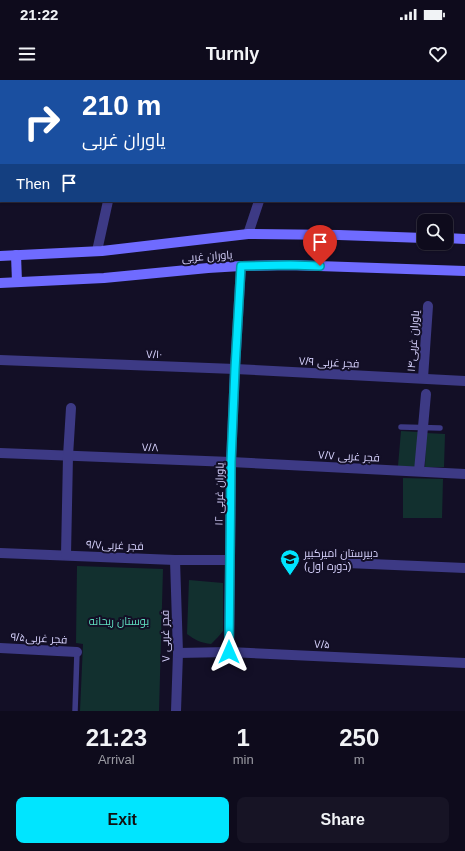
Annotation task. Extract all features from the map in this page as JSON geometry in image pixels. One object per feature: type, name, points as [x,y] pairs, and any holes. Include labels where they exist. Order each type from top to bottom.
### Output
[{"type":"main road","name":"یاوران غربی","points":[[0,256],[97,251],[248,234],[417,238]]},
{"type":"main road","points":[[453,238],[465,239]]},
{"type":"main road","points":[[16,255],[17,282]]},
{"type":"main road","name":"یاوران غربی","points":[[0,283],[104,278],[241,266],[290,265],[465,271]]},
{"type":"street","points":[[97,251],[108,202]]},
{"type":"street","points":[[248,234],[259,202]]},
{"type":"street","name":"۱۲ یاوران غربی","points":[[229,652],[231,462],[241,266]]},
{"type":"street","name":"یاوران غربی۱۴","points":[[423,378],[428,306]]},
{"type":"street","name":"۷/۱۰","points":[[0,360],[235,369]]},
{"type":"street","name":"۷/۹ فجر غربی","points":[[235,369],[465,380]]},
{"type":"street","points":[[419,471],[426,394]]},
{"type":"street","points":[[66,555],[68,456],[71,408]]},
{"type":"street","name":"۷/۸","points":[[0,453],[231,462]]},
{"type":"street","name":"۷/۷ فجر غربی","points":[[231,462],[465,474]]},
{"type":"street","name":"فجر غربی۹/۷","points":[[0,553],[175,560],[230,560]]},
{"type":"street","name":"۷ فجر غربی","points":[[175,560],[178,653],[176,711]]},
{"type":"street","points":[[347,563],[465,568]]},
{"type":"street","name":"فجر غربی۹/۵","points":[[0,648],[77,652]]},
{"type":"street","name":"۷/۵","points":[[178,653],[229,652],[465,663]]},
{"type":"lane","points":[[401,427],[440,428]]},
{"type":"lane","points":[[75,711],[77,652]]},
{"type":"green space","points":[[401,431],[418,432],[416,467],[398,466]]},
{"type":"green space","points":[[426,433],[445,434],[444,467],[425,467]]},
{"type":"green space","points":[[403,478],[443,479],[442,518],[403,518]]},
{"type":"green space","name":"بوستان ریحانه","points":[[77,566],[163,569],[159,711],[80,711],[83,644],[76,643]]},
{"type":"green space","points":[[189,580],[223,583],[223,631],[211,644],[198,641],[187,634]]},
{"type":"place","name":"دبیرستان امیرکبیر (دوره اول)","points":[[290,576]]},
{"type":"route","points":[[229,652],[231,462],[241,266],[320,266]]}]
